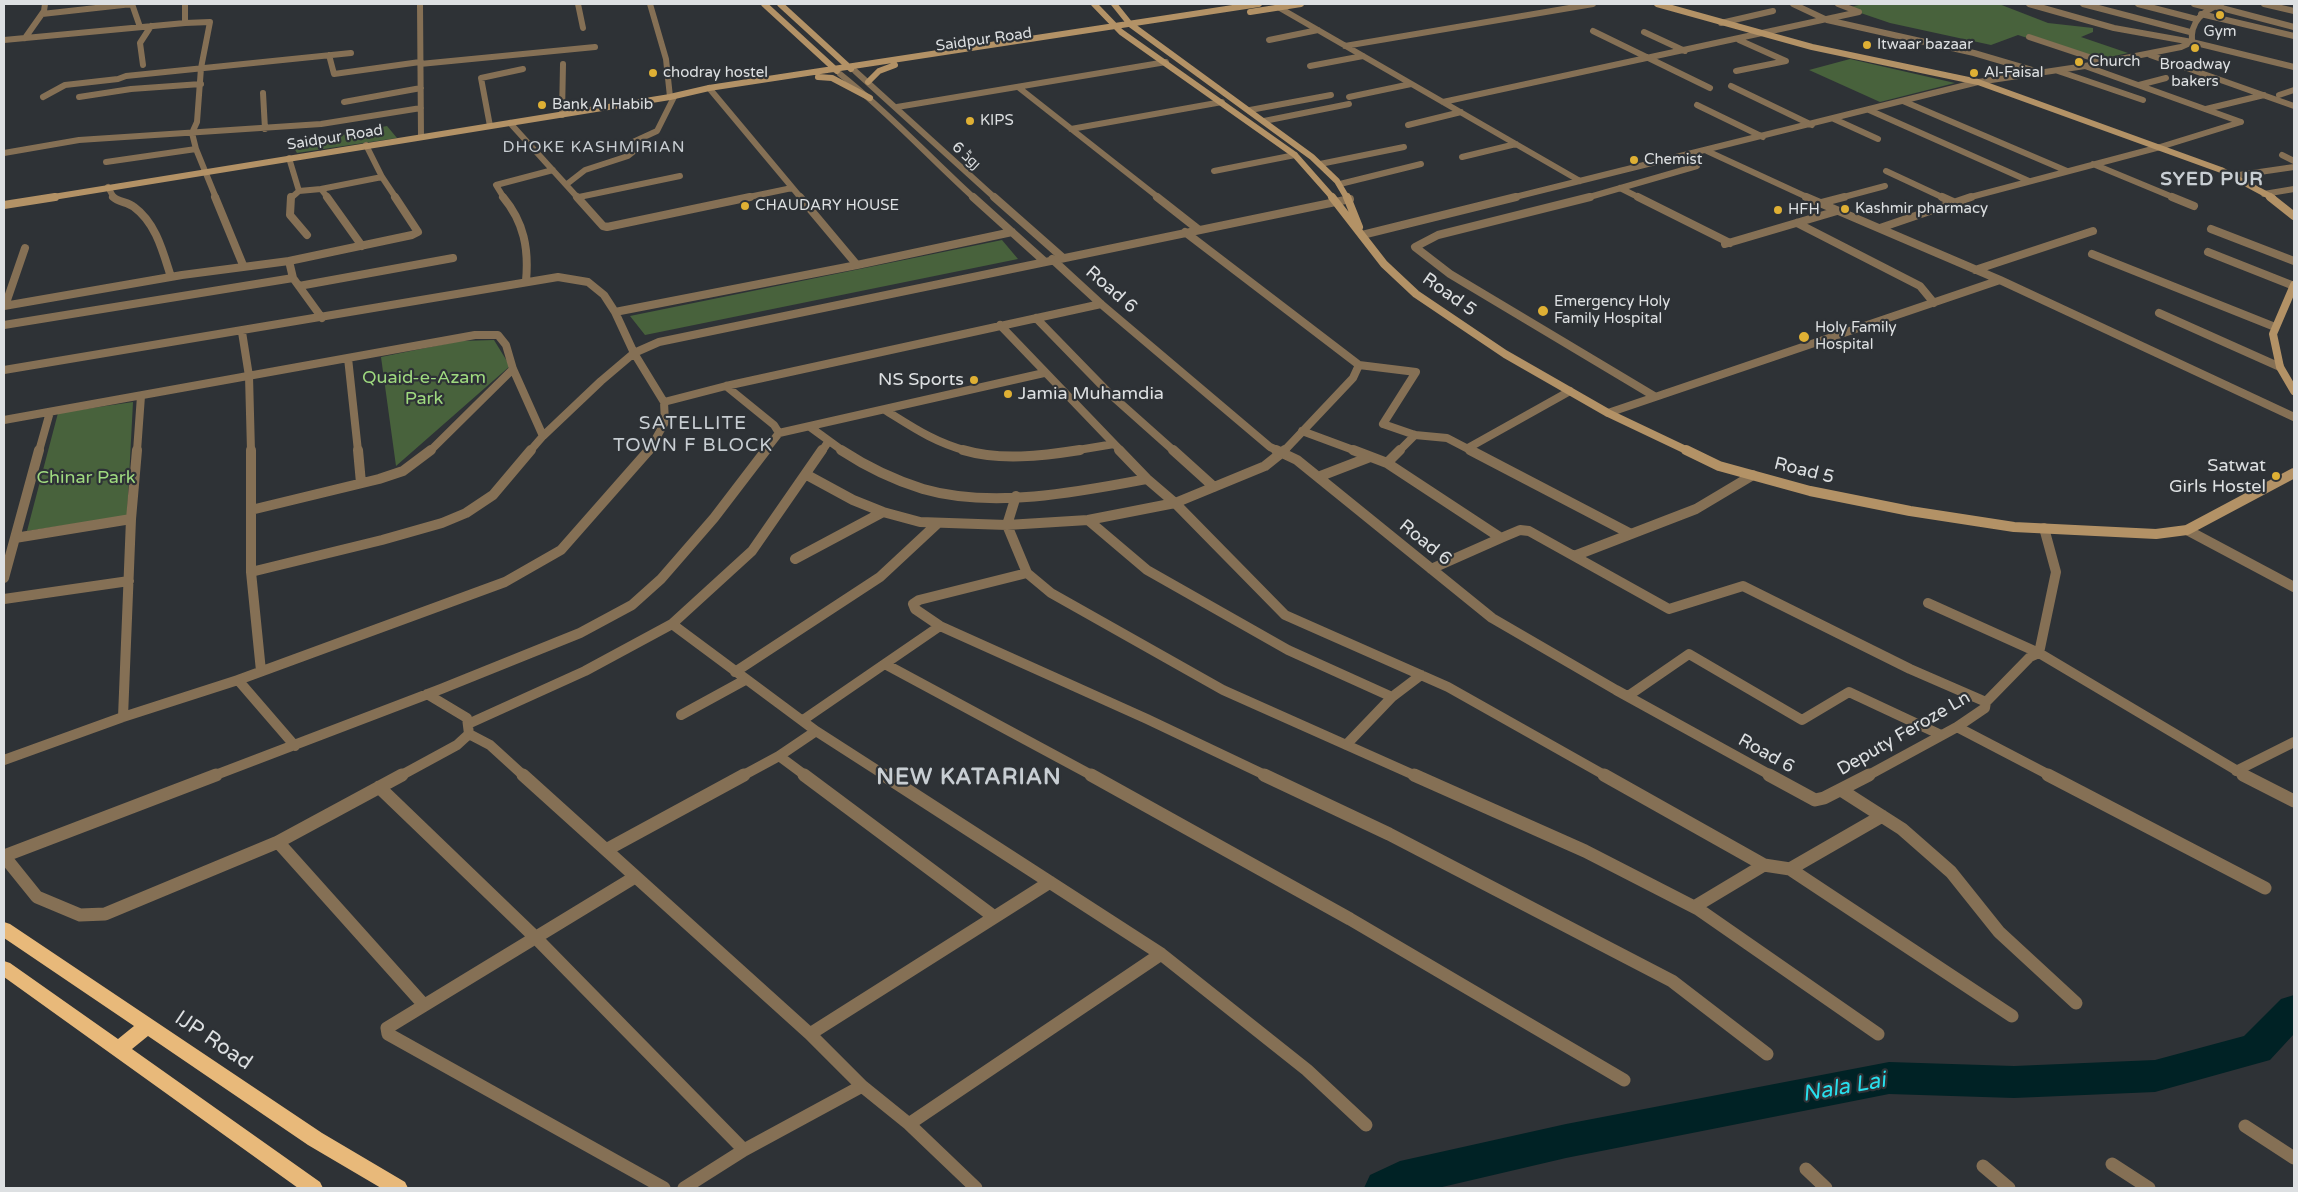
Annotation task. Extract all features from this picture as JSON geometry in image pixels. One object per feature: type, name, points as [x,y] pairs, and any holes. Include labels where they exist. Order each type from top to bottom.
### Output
[{"type":"highway","name":"IJP Road","points":[[4,929],[315,1139],[398,1188]]},
{"type":"highway","points":[[4,968],[313,1188]]},
{"type":"highway","points":[[118,1049],[148,1026]]},
{"type":"main road","points":[[764,4],[838,72]]},
{"type":"main road","points":[[780,4],[848,67],[855,71]]},
{"type":"main road","name":"Road 5","points":[[1094,4],[1114,27],[1295,155],[1337,202],[1384,264],[1416,294],[1505,354],[1608,413],[1719,466],[1810,491],[1910,511],[2014,527],[2156,534],[2187,530],[2294,473]]},
{"type":"main road","name":"Road 5","points":[[1114,4],[1130,24],[1250,110],[1320,164],[1340,184],[1350,199],[1362,235]]},
{"type":"main road","name":"Saidpur Road","points":[[4,205],[206,170],[562,114],[818,77],[838,72],[848,67],[1259,4]]},
{"type":"main road","name":"Saidpur Road","points":[[711,91],[800,74],[855,71],[1301,4]]},
{"type":"main road","points":[[1657,4],[1762,35],[1978,82],[2160,147],[2232,176],[2278,201],[2294,216]]},
{"type":"main road","points":[[834,54],[852,61],[871,64]]},
{"type":"main road","points":[[800,74],[813,69],[825,60]]},
{"type":"main road","points":[[868,82],[879,71],[895,65]]},
{"type":"main road","points":[[818,77],[832,78],[870,98]]},
{"type":"main road","points":[[2294,286],[2273,334],[2280,367],[2294,390]]},
{"type":"street","points":[[25,38],[42,14],[45,4]]},
{"type":"street","points":[[42,14],[133,4],[140,27]]},
{"type":"street","points":[[185,4],[185,23]]},
{"type":"street","points":[[420,4],[421,137]]},
{"type":"street","points":[[578,4],[582,28]]},
{"type":"street","points":[[567,184],[575,182],[584,170],[626,159],[633,152],[633,142],[656,131],[672,97],[666,58],[650,4]]},
{"type":"street","points":[[1345,46],[1593,4]]},
{"type":"street","points":[[1793,4],[1827,20],[1993,58],[2042,73]]},
{"type":"street","points":[[1443,102],[1739,40],[1859,12],[1838,4]]},
{"type":"street","points":[[2029,4],[2114,28],[2192,42],[2294,67]]},
{"type":"street","points":[[2083,4],[2190,32]]},
{"type":"street","points":[[2138,4],[2294,36]]},
{"type":"street","points":[[2194,4],[2294,26]]},
{"type":"street","points":[[2192,42],[2190,32],[2198,16],[2212,7],[2221,4]]},
{"type":"street","points":[[2264,4],[2294,11]]},
{"type":"street","points":[[1278,7],[1580,180]]},
{"type":"street","points":[[1721,22],[1773,11]]},
{"type":"street","points":[[4,40],[210,22],[201,68],[197,122],[192,133],[196,149],[243,266]]},
{"type":"street","points":[[143,65],[140,43],[151,26]]},
{"type":"street","points":[[1269,40],[1318,30]]},
{"type":"street","points":[[1593,31],[1710,88]]},
{"type":"street","points":[[1644,32],[1685,51]]},
{"type":"street","points":[[2029,37],[2107,63]]},
{"type":"street","points":[[1736,71],[1786,61],[1739,40]]},
{"type":"street","points":[[1362,235],[1580,180],[1707,151],[1978,82],[2058,71],[2150,55],[2182,48],[2192,42]]},
{"type":"street","points":[[329,55],[334,74],[420,63],[595,47]]},
{"type":"street","points":[[43,97],[65,85],[118,79],[126,76],[351,52]]},
{"type":"street","points":[[2150,55],[2294,106]]},
{"type":"street","points":[[1310,66],[1363,56]]},
{"type":"street","points":[[897,107],[1166,62]]},
{"type":"street","points":[[562,114],[563,64]]},
{"type":"street","points":[[1880,228],[1953,202],[2160,147],[2241,122],[2086,66]]},
{"type":"street","points":[[490,126],[482,78],[488,75],[523,69]]},
{"type":"street","name":"روڈ 6","points":[[855,71],[897,107],[945,154],[1062,257]]},
{"type":"street","points":[[2058,71],[2143,100]]},
{"type":"street","name":"روڈ 6","points":[[838,72],[870,98],[929,156],[1012,232],[1048,260]]},
{"type":"street","points":[[2139,86],[2166,78]]},
{"type":"street","points":[[79,97],[132,89],[201,84]]},
{"type":"street","points":[[1264,121],[1411,84]]},
{"type":"street","points":[[1731,86],[1812,124]]},
{"type":"street","points":[[1018,87],[1199,230]]},
{"type":"street","points":[[344,102],[421,88]]},
{"type":"street","points":[[2279,94],[2294,90]]},
{"type":"street","points":[[711,91],[857,265]]},
{"type":"street","points":[[263,93],[265,128]]},
{"type":"street","points":[[1250,110],[1331,95]]},
{"type":"street","points":[[2206,109],[2264,95]]},
{"type":"street","points":[[1903,101],[2066,171]]},
{"type":"street","points":[[1071,129],[1222,102]]},
{"type":"street","points":[[1697,105],[1763,137]]},
{"type":"street","points":[[4,153],[79,140],[321,124],[421,108]]},
{"type":"street","points":[[1869,110],[2029,181]]},
{"type":"street","points":[[1408,125],[1460,112]]},
{"type":"street","points":[[1834,119],[1878,139]]},
{"type":"street","points":[[510,123],[579,197],[603,226],[611,228],[686,209],[792,188]]},
{"type":"street","points":[[1462,157],[1516,144]]},
{"type":"street","points":[[25,248],[4,306],[171,277],[289,261],[412,235],[418,232],[382,177],[366,145]]},
{"type":"street","points":[[1320,164],[1404,147]]},
{"type":"street","points":[[106,162],[196,149]]},
{"type":"street","points":[[1707,151],[1821,204],[2000,280],[2294,417]]},
{"type":"street","points":[[929,156],[945,154]]},
{"type":"street","points":[[2282,154],[2294,161]]},
{"type":"street","points":[[1214,172],[1295,155]]},
{"type":"street","points":[[289,158],[299,191]]},
{"type":"street","points":[[1340,184],[1421,164]]},
{"type":"street","points":[[2093,164],[2194,206]]},
{"type":"street","points":[[1654,396],[1450,274],[1415,247],[1438,236],[1551,208],[1697,166]]},
{"type":"street","points":[[2232,176],[2294,167]]},
{"type":"street","points":[[526,281],[529,258],[526,237],[513,210],[496,185],[553,170]]},
{"type":"street","points":[[1886,171],[1953,202]]},
{"type":"street","points":[[579,197],[680,176]]},
{"type":"street","points":[[307,235],[290,215],[292,196],[299,191],[321,189],[382,177]]},
{"type":"street","points":[[1821,204],[1885,186]]},
{"type":"street","points":[[108,188],[114,199],[132,206],[149,223],[159,239],[171,277]]},
{"type":"street","points":[[1620,188],[1728,244],[1837,211]]},
{"type":"street","points":[[321,189],[362,246]]},
{"type":"street","points":[[2264,194],[2294,189]]},
{"type":"street","points":[[251,572],[382,540],[466,513],[493,495],[543,436],[601,381],[634,353],[659,342],[1062,257],[1350,199]]},
{"type":"street","points":[[997,218],[1015,215]]},
{"type":"street","points":[[1798,223],[1920,286],[1934,303]]},
{"type":"street","points":[[2210,229],[2294,261]]},
{"type":"street","points":[[1975,270],[2093,231]]},
{"type":"street","points":[[616,312],[857,265],[1012,232]]},
{"type":"street","points":[[1185,232],[1359,365],[1416,372],[1383,424],[1416,435],[1447,438],[1631,534]]},
{"type":"street","points":[[2208,252],[2294,286]]},
{"type":"street","points":[[2092,254],[2276,327]]},
{"type":"street","points":[[299,286],[453,258]]},
{"type":"street","name":"Road 6","points":[[1048,260],[1270,447],[1297,460],[1492,618],[1815,800]]},
{"type":"street","points":[[289,261],[293,278],[322,318]]},
{"type":"street","points":[[4,370],[242,332],[526,281],[558,277],[588,282],[604,295],[616,312],[634,353],[664,402],[666,422],[646,456],[561,550],[505,582],[238,680],[123,717],[4,760]]},
{"type":"street","points":[[4,325],[293,278]]},
{"type":"street","points":[[1608,413],[2000,280]]},
{"type":"street","points":[[664,402],[726,386],[1101,304]]},
{"type":"street","points":[[2159,312],[2280,367]]},
{"type":"street","points":[[1036,318],[1110,394],[1214,487]]},
{"type":"street","points":[[1000,325],[1147,479],[1175,503],[1285,615],[1457,692],[1764,865],[1790,869],[2012,1016]]},
{"type":"street","points":[[242,332],[249,376],[251,572],[262,671]]},
{"type":"street","points":[[4,420],[475,335],[498,335],[506,345],[512,369],[543,436]]},
{"type":"street","points":[[348,358],[361,483]]},
{"type":"street","points":[[807,475],[853,500],[882,512],[920,522],[1007,525],[1088,520],[1175,503],[1265,466],[1282,453],[1353,378],[1359,365]]},
{"type":"street","points":[[251,510],[403,471],[428,453],[512,369]]},
{"type":"street","points":[[828,442],[807,475],[752,551],[672,624],[585,671],[468,729],[457,745],[278,842],[105,914],[80,915],[37,897],[4,856],[295,746],[580,633],[632,605],[660,579],[714,518],[779,433],[1044,372]]},
{"type":"street","points":[[726,386],[774,425],[779,433]]},
{"type":"street","points":[[1468,448],[1570,391]]},
{"type":"street","points":[[123,717],[131,519],[141,396]]},
{"type":"street","points":[[885,410],[924,436],[959,450],[990,455],[1013,457],[1114,444]]},
{"type":"street","points":[[4,578],[50,412]]},
{"type":"street","points":[[810,427],[828,442],[898,481],[936,491],[980,496],[1016,496],[1096,490],[1147,479]]},
{"type":"street","points":[[1302,431],[1388,463],[1501,538]]},
{"type":"street","points":[[1388,463],[1416,435]]},
{"type":"street","points":[[1318,477],[1370,457]]},
{"type":"street","points":[[1574,556],[1696,509],[1753,475]]},
{"type":"street","points":[[1016,496],[1007,525],[1028,573],[1051,593],[1223,690],[1585,851],[1694,907],[1878,1034]]},
{"type":"street","points":[[794,559],[882,512]]},
{"type":"street","points":[[15,538],[131,519]]},
{"type":"street","points":[[1088,520],[1146,570],[1288,650],[1392,697]]},
{"type":"street","points":[[735,672],[880,577],[938,523]]},
{"type":"street","points":[[2039,653],[2056,572],[2044,528]]},
{"type":"street","points":[[1431,569],[1524,529],[1669,610],[1743,586],[1910,669],[1986,702]]},
{"type":"street","points":[[2187,530],[2294,587]]},
{"type":"street","points":[[1028,573],[919,600],[913,604],[915,609],[940,626],[1146,719],[1389,834],[1672,982],[1767,1054]]},
{"type":"street","points":[[4,599],[129,581]]},
{"type":"street","points":[[1928,603],[2039,653],[2236,771],[2294,801]]},
{"type":"street","points":[[672,624],[816,731],[1161,954],[1307,1070],[1366,1125]]},
{"type":"street","points":[[803,720],[940,626]]},
{"type":"street","name":"Deputy Feroze Ln","points":[[1815,800],[1842,790],[1957,727],[1984,708],[1986,702],[2030,657],[2039,653]]},
{"type":"street","points":[[1628,696],[1689,654],[1802,720],[1850,692],[1941,735]]},
{"type":"street","points":[[886,664],[1250,862],[1480,992],[1624,1080]]},
{"type":"street","points":[[1346,745],[1392,697],[1421,675]]},
{"type":"street","points":[[238,680],[295,746]]},
{"type":"street","points":[[681,715],[745,680]]},
{"type":"street","points":[[427,694],[467,718],[468,729],[490,745],[810,1034],[862,1086],[909,1124],[976,1188]]},
{"type":"street","points":[[1957,727],[2265,888]]},
{"type":"street","points":[[606,850],[779,756],[816,731]]},
{"type":"street","points":[[2236,771],[2294,742]]},
{"type":"street","points":[[779,756],[993,916]]},
{"type":"street","points":[[379,787],[536,938],[744,1150]]},
{"type":"street","points":[[1842,790],[1902,829],[1951,872],[1999,932],[2076,1003]]},
{"type":"street","points":[[1790,869],[1882,816]]},
{"type":"street","points":[[278,842],[424,1005]]},
{"type":"street","points":[[1694,907],[1764,865]]},
{"type":"street","points":[[635,877],[387,1028],[388,1034],[664,1188]]},
{"type":"street","points":[[810,1034],[993,916],[1050,882]]},
{"type":"street","points":[[909,1124],[1161,954]]},
{"type":"street","points":[[684,1188],[744,1150],[862,1086]]},
{"type":"street","points":[[2245,1126],[2294,1158]]},
{"type":"street","points":[[2112,1164],[2148,1188]]},
{"type":"street","points":[[1983,1166],[2009,1188]]},
{"type":"street","points":[[1806,1169],[1826,1188]]},
{"type":"green space","points":[[1863,4],[1999,4],[2048,23],[2093,28],[2093,32],[2081,37],[2128,53],[2096,60],[2018,35],[1991,45],[1890,23],[1846,8]]},
{"type":"green space","points":[[1850,59],[1955,83],[1880,102],[1809,70]]},
{"type":"green space","points":[[387,126],[397,138],[297,153],[292,145]]},
{"type":"green space","points":[[1002,240],[1018,259],[645,335],[630,316]]},
{"type":"green space","name":"Quaid-e-Azam Park","points":[[494,340],[510,366],[396,466],[381,357],[460,341]]},
{"type":"green space","name":"Chinar Park","points":[[133,402],[127,516],[27,531],[58,413]]},
{"type":"waterway","name":"Nala Lai","points":[[1385,1188],[1400,1179],[1566,1141],[1889,1078],[2014,1082],[2155,1076],[2256,1049],[2294,1010]]},
{"type":"place","name":"Gym","points":[[2220,15]]},
{"type":"place","name":"Itwaar bazaar","points":[[1867,45]]},
{"type":"place","name":"Broadway bakers","points":[[2195,48]]},
{"type":"place","name":"Church","points":[[2079,62]]},
{"type":"place","name":"chodray hostel","points":[[653,73]]},
{"type":"place","name":"Al-Faisal","points":[[1974,73]]},
{"type":"place","name":"Bank Al Habib","points":[[542,105]]},
{"type":"place","name":"KIPS","points":[[970,121]]},
{"type":"place","name":"Chemist","points":[[1634,160]]},
{"type":"place","name":"CHAUDARY HOUSE","points":[[745,206]]},
{"type":"place","name":"Kashmir pharmacy","points":[[1845,209]]},
{"type":"place","name":"HFH","points":[[1778,210]]},
{"type":"place","name":"Emergency Holy Family Hospital","points":[[1543,311]]},
{"type":"place","name":"Holy Family Hospital","points":[[1804,337]]},
{"type":"place","name":"NS Sports","points":[[974,380]]},
{"type":"place","name":"Jamia Muhamdia","points":[[1008,394]]},
{"type":"place","name":"Satwat Girls Hostel","points":[[2276,476]]},
{"type":"district","name":"DHOKE KASHMIRIAN","points":[[594,148]]},
{"type":"district","name":"SYED PUR","points":[[2212,180]]},
{"type":"district","name":"SATELLITE TOWN F BLOCK","points":[[693,435]]},
{"type":"district","name":"NEW KATARIAN","points":[[969,778]]}]
